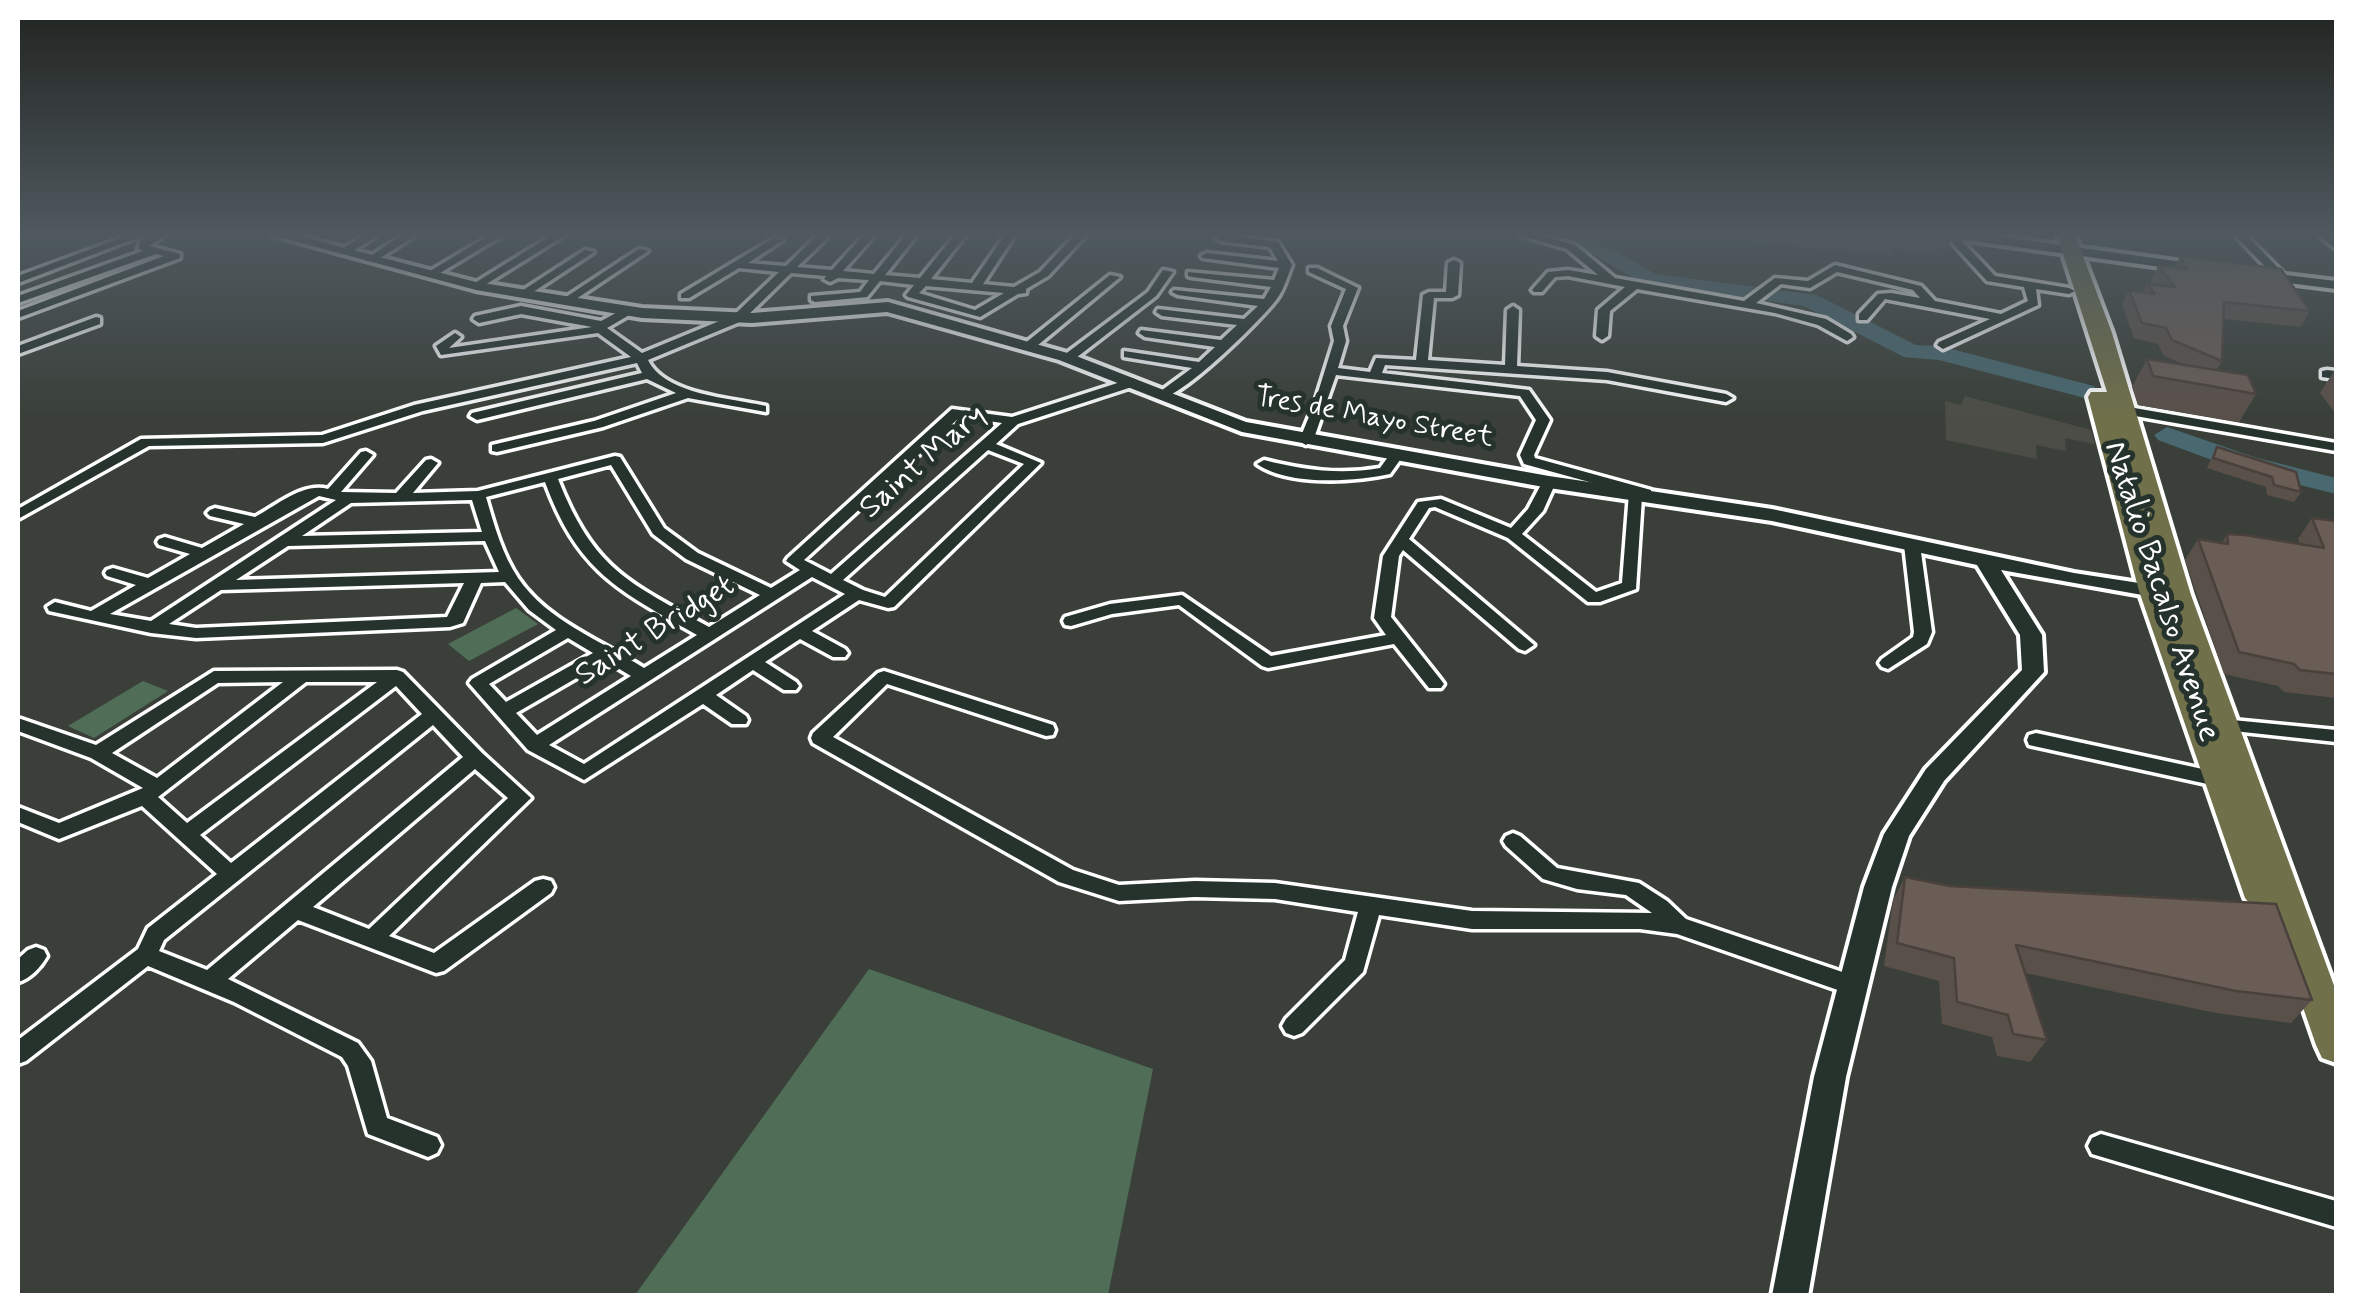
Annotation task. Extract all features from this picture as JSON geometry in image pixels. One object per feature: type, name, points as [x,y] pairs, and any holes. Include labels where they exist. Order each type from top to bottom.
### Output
[{"type":"highway","name":"Natalio Bacalso Avenue","points":[[2071,296],[2221,780],[2263,898],[2296,935]]},
{"type":"highway","name":"Natalio Bacalso Avenue","points":[[2081,296],[2122,410],[2165,593],[2222,724],[2289,904],[2296,935],[2328,1004],[2336,1044]]},
{"type":"street","points":[[18,316],[70,296]]},
{"type":"street","name":"Tres de Mayo Street","points":[[540,296],[626,311],[738,318],[888,307],[1068,358],[1242,426],[1306,441],[1772,515],[2165,593]]},
{"type":"street","points":[[566,300],[572,296]]},
{"type":"street","points":[[18,515],[146,442],[323,439],[419,408],[641,358],[738,318],[760,296]]},
{"type":"street","points":[[813,296],[848,296]]},
{"type":"street","points":[[916,296],[976,314],[1010,296]]},
{"type":"street","points":[[1028,347],[1090,296]]},
{"type":"street","points":[[1068,358],[1149,296]]},
{"type":"street","points":[[1212,296],[1266,303]]},
{"type":"street","points":[[1163,396],[1201,366],[1271,296]]},
{"type":"street","points":[[1306,441],[1340,341],[1338,326],[1349,296]]},
{"type":"street","points":[[1422,360],[1429,296]]},
{"type":"street","points":[[1602,336],[1604,310],[1621,296]]},
{"type":"street","points":[[1747,296],[1822,322],[1847,337]]},
{"type":"street","points":[[1863,317],[1882,296]]},
{"type":"street","points":[[1884,296],[2001,316]]},
{"type":"street","points":[[1925,296],[1932,302]]},
{"type":"street","points":[[1943,345],[2034,303],[2032,296]]},
{"type":"street","points":[[479,320],[521,310],[602,327],[641,358],[649,375],[687,394],[761,408]]},
{"type":"street","points":[[1511,368],[1513,310]]},
{"type":"street","points":[[455,337],[442,346],[445,352],[602,327],[626,311]]},
{"type":"street","points":[[1162,312],[1246,323]]},
{"type":"street","points":[[18,350],[96,321]]},
{"type":"street","points":[[1146,333],[1224,344]]},
{"type":"street","points":[[1128,354],[1201,366]]},
{"type":"street","points":[[1376,375],[1380,360],[1422,360],[1607,376],[1726,398]]},
{"type":"street","points":[[1331,371],[1524,393],[1543,420],[1526,454],[1530,460],[1671,500]]},
{"type":"street","points":[[476,416],[649,375]]},
{"type":"street","name":"Saint Mary","points":[[832,582],[1014,421],[1127,384]]},
{"type":"street","points":[[497,448],[598,424],[687,394]]},
{"type":"street","points":[[2122,410],[2336,447]]},
{"type":"street","points":[[984,444],[1034,463],[891,602],[880,604],[794,562],[795,556],[957,412],[1014,421]]},
{"type":"street","points":[[1264,464],[1318,476],[1355,477],[1385,471],[1398,453]]},
{"type":"street","points":[[151,628],[287,541],[340,496],[366,455]]},
{"type":"street","points":[[93,618],[307,494],[400,498],[478,495],[618,460],[658,530],[692,556],[772,595]]},
{"type":"street","points":[[400,498],[431,463]]},
{"type":"street","points":[[550,477],[564,521],[591,562],[708,634]]},
{"type":"street","points":[[1513,535],[1534,511],[1549,482]]},
{"type":"street","points":[[478,495],[509,578],[550,618],[643,675]]},
{"type":"street","points":[[1435,684],[1382,618],[1391,556],[1423,504],[1436,502],[1513,535],[1594,598],[1630,586],[1634,576],[1635,495]]},
{"type":"street","points":[[215,514],[255,522]]},
{"type":"street","points":[[287,541],[491,536]]},
{"type":"street","points":[[1401,540],[1525,644]]},
{"type":"street","points":[[165,542],[203,553]]},
{"type":"street","points":[[1888,663],[1921,640],[1923,632],[1912,544]]},
{"type":"street","points":[[1790,1296],[1830,1077],[1878,887],[1897,834],[1935,775],[2032,672],[2031,636],[1984,560]]},
{"type":"street","name":"Saint Bridget","points":[[535,744],[810,571]]},
{"type":"street","points":[[114,572],[150,584]]},
{"type":"street","points":[[218,585],[509,578]]},
{"type":"street","points":[[55,606],[93,618],[196,633],[450,622],[457,619],[474,580]]},
{"type":"street","points":[[569,630],[478,683],[535,744],[584,773],[858,594]]},
{"type":"street","points":[[1071,621],[1110,609],[1182,600],[1268,662],[1398,638]]},
{"type":"street","points":[[802,632],[839,653]]},
{"type":"street","points":[[504,712],[608,652]]},
{"type":"street","points":[[754,663],[790,686]]},
{"type":"street","points":[[18,814],[60,832],[149,791],[304,676]]},
{"type":"street","points":[[185,836],[397,676]]},
{"type":"street","points":[[98,754],[214,677],[397,676],[474,758],[520,796],[519,803],[371,940]]},
{"type":"street","points":[[1046,730],[884,677],[820,738],[1066,876],[1119,893],[1195,888],[1274,892],[1472,920],[1640,920],[1678,925],[1854,986]]},
{"type":"street","points":[[704,696],[740,720]]},
{"type":"street","points":[[18,1054],[146,955],[156,934],[434,714]]},
{"type":"street","points":[[18,724],[98,754],[149,791],[185,836],[230,875]]},
{"type":"street","points":[[2222,724],[2336,736]]},
{"type":"street","points":[[2036,740],[2221,780]]},
{"type":"street","points":[[210,980],[474,758]]},
{"type":"street","points":[[1513,841],[1555,876],[1620,883],[1638,890],[1678,925]]},
{"type":"street","points":[[294,909],[439,964],[542,887]]},
{"type":"street","points":[[1294,1026],[1356,965],[1371,906]]},
{"type":"street","points":[[146,955],[210,980],[350,1050],[359,1061],[376,1126],[428,1144]]},
{"type":"street","points":[[18,973],[36,956]]},
{"type":"street","points":[[2101,1146],[2336,1214]]},
{"type":"shaded area","points":[[1965,396],[2091,430],[2095,444],[2065,438],[2066,451],[2036,445],[2037,459],[1946,440],[1945,401],[1961,405]]},
{"type":"green space","points":[[516,608],[538,624],[469,661],[448,644]]},
{"type":"green space","points":[[143,681],[168,691],[94,738],[68,726]]},
{"type":"green space","points":[[869,969],[1153,1069],[1108,1295],[635,1295]]},
{"type":"building","points":[[2131,296],[2300,296],[2310,311],[2224,302],[2222,361],[2172,340],[2166,328],[2142,323]]},
{"type":"building","points":[[2147,359],[2248,375],[2256,394],[2153,376]]},
{"type":"building","points":[[2217,447],[2296,472],[2301,492],[2274,485],[2272,477],[2213,458]]},
{"type":"building","points":[[2312,518],[2336,521],[2336,674],[2300,670],[2294,664],[2239,652],[2198,539],[2228,544],[2227,534],[2245,535],[2324,548]]},
{"type":"building","points":[[1905,877],[1950,886],[2276,904],[2312,1000],[2236,991],[2016,945],[2047,1040],[2013,1034],[2008,1015],[1957,1002],[1954,958],[1897,943]]},
{"type":"waterway","points":[[1780,296],[1809,300],[1912,352],[1940,353],[2085,391]]},
{"type":"waterway","points":[[2167,435],[2245,463],[2336,486]]}]
